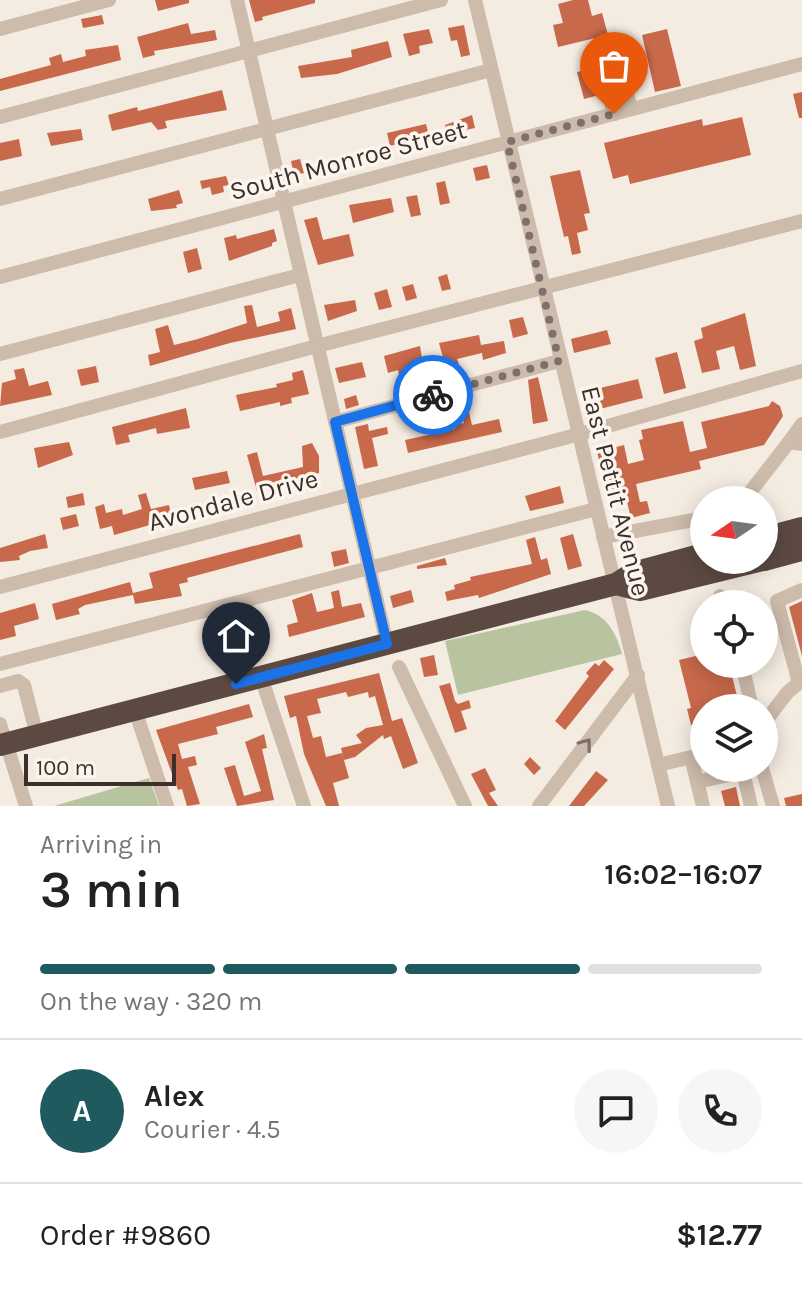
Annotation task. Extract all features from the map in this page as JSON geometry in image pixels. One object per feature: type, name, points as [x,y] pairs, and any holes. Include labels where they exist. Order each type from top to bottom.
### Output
[{"type":"highway","points":[[778,534],[802,528]]},
{"type":"highway","points":[[778,556],[802,550]]},
{"type":"highway","points":[[2,738],[37,736],[616,584],[633,573],[690,558]]},
{"type":"highway","points":[[616,584],[640,590],[706,574]]},
{"type":"street","points":[[0,29],[109,0]]},
{"type":"street","points":[[237,0],[282,204],[387,644]]},
{"type":"street","points":[[0,117],[441,0]]},
{"type":"street","name":"East Pettit Avenue","points":[[475,0],[576,435],[616,584],[668,806]]},
{"type":"street","points":[[614,114],[600,60],[617,56],[631,109]]},
{"type":"street","name":"South Monroe Street","points":[[0,277],[802,64]]},
{"type":"street","points":[[0,199],[491,70]]},
{"type":"street","points":[[0,432],[317,346],[802,221]]},
{"type":"street","points":[[0,354],[300,275]]},
{"type":"street","points":[[335,422],[559,361]]},
{"type":"street","name":"Avondale Drive","points":[[0,587],[576,435],[802,371]]},
{"type":"street","points":[[757,486],[796,443],[802,424]]},
{"type":"street","points":[[0,664],[596,509]]},
{"type":"street","points":[[603,537],[690,521]]},
{"type":"street","points":[[778,707],[800,682],[777,601],[802,590]]},
{"type":"street","points":[[399,667],[465,806]]},
{"type":"street","points":[[539,806],[638,675]]},
{"type":"street","points":[[261,677],[304,806]]},
{"type":"street","points":[[0,686],[18,681],[24,685],[37,736]]},
{"type":"street","points":[[135,710],[167,806]]},
{"type":"street","points":[[2,738],[26,806]]},
{"type":"street","points":[[658,765],[690,757]]},
{"type":"street","points":[[697,782],[703,806]]},
{"type":"street","points":[[745,782],[751,806]]},
{"type":"street","points":[[766,782],[773,806]]},
{"type":"green space","points":[[585,610],[593,612],[610,626],[622,654],[458,695],[445,641]]},
{"type":"green space","points":[[149,778],[159,806],[54,806]]},
{"type":"building","points":[[155,0],[189,0],[189,3],[158,11]]},
{"type":"building","points":[[249,0],[315,0],[315,3],[262,17],[263,20],[255,22]]},
{"type":"building","points":[[588,0],[592,16],[602,13],[608,35],[558,47],[553,25],[563,23],[558,4]]},
{"type":"building","points":[[102,15],[104,24],[83,28],[81,19]]},
{"type":"building","points":[[188,23],[191,34],[215,30],[217,40],[154,51],[155,55],[143,58],[137,37]]},
{"type":"building","points":[[464,25],[470,55],[461,57],[457,40],[451,41],[448,28]]},
{"type":"building","points":[[429,29],[433,43],[419,46],[420,53],[409,56],[403,34]]},
{"type":"building","points":[[667,29],[681,86],[655,92],[642,35]]},
{"type":"building","points":[[388,41],[392,57],[337,74],[301,78],[298,66],[352,57],[351,50]]},
{"type":"building","points":[[118,45],[121,60],[0,91],[0,79],[51,65],[49,58],[61,54],[63,62],[86,56],[85,50]]},
{"type":"building","points":[[590,69],[599,95],[584,99],[577,72]]},
{"type":"building","points":[[222,90],[227,110],[165,121],[167,128],[158,130],[151,122],[112,131],[108,115],[137,107],[138,111]]},
{"type":"building","points":[[802,92],[802,118],[799,118],[793,94]]},
{"type":"building","points":[[472,115],[475,128],[447,134],[445,125]]},
{"type":"building","points":[[742,117],[751,155],[630,184],[628,175],[613,179],[604,143],[702,119],[703,126]]},
{"type":"building","points":[[426,124],[429,136],[390,146],[387,133]]},
{"type":"building","points":[[81,129],[83,140],[51,146],[47,133]]},
{"type":"building","points":[[19,139],[22,156],[0,161],[0,143]]},
{"type":"building","points":[[300,159],[304,173],[294,175],[291,161]]},
{"type":"building","points":[[487,165],[490,178],[476,181],[473,168]]},
{"type":"building","points":[[580,170],[590,213],[584,214],[588,230],[577,233],[581,253],[572,255],[568,236],[564,237],[550,176]]},
{"type":"building","points":[[226,176],[229,185],[223,186],[224,192],[212,195],[210,187],[202,189],[200,181]]},
{"type":"building","points":[[445,181],[450,203],[440,205],[436,183]]},
{"type":"building","points":[[179,190],[183,203],[176,205],[177,208],[151,211],[148,199]]},
{"type":"building","points":[[417,195],[421,215],[411,217],[406,197]]},
{"type":"building","points":[[391,198],[394,212],[353,223],[349,205]]},
{"type":"building","points":[[317,217],[323,240],[349,234],[354,256],[318,265],[304,220]]},
{"type":"building","points":[[274,229],[277,241],[272,246],[229,261],[224,238],[236,235],[237,239]]},
{"type":"building","points":[[197,248],[202,269],[188,273],[183,252]]},
{"type":"building","points":[[447,274],[451,289],[442,291],[438,277]]},
{"type":"building","points":[[413,284],[417,298],[406,301],[402,287]]},
{"type":"building","points":[[387,289],[392,307],[379,310],[374,293]]},
{"type":"building","points":[[355,300],[357,311],[328,321],[324,305]]},
{"type":"building","points":[[252,305],[257,327],[280,321],[278,312],[291,308],[296,329],[230,343],[150,366],[148,355],[160,352],[155,329],[168,325],[174,345],[247,323],[244,306]]},
{"type":"building","points":[[745,313],[756,366],[740,370],[734,346],[716,351],[720,369],[702,373],[694,341],[703,338],[701,328]]},
{"type":"building","points":[[523,317],[528,334],[513,338],[509,320]]},
{"type":"building","points":[[607,330],[611,344],[574,353],[571,339]]},
{"type":"building","points":[[479,335],[481,345],[504,341],[506,353],[483,360],[482,353],[457,359],[459,364],[428,373],[426,365],[444,361],[439,343]]},
{"type":"building","points":[[420,346],[423,364],[410,367],[415,384],[402,388],[398,370],[388,373],[384,356]]},
{"type":"building","points":[[677,352],[686,388],[664,394],[655,358]]},
{"type":"building","points":[[362,362],[366,377],[339,383],[335,368]]},
{"type":"building","points":[[96,366],[99,382],[81,386],[77,370]]},
{"type":"building","points":[[24,368],[29,386],[48,381],[52,395],[0,406],[2,383],[16,379],[14,370]]},
{"type":"building","points":[[303,370],[309,394],[291,398],[292,403],[280,406],[280,402],[240,411],[236,395],[277,387],[276,384],[293,380],[292,373]]},
{"type":"building","points":[[538,377],[548,421],[533,424],[528,380]]},
{"type":"building","points":[[638,379],[643,398],[588,412],[583,392]]},
{"type":"building","points":[[356,395],[359,405],[346,409],[344,399]]},
{"type":"building","points":[[466,399],[472,425],[499,419],[502,432],[408,453],[405,440],[455,429],[455,425],[464,423],[459,401]]},
{"type":"building","points":[[772,401],[780,406],[783,416],[764,445],[699,461],[701,469],[636,484],[640,502],[647,501],[650,513],[631,518],[625,494],[609,498],[597,452],[624,445],[628,464],[644,460],[639,440],[643,439],[641,430],[683,421],[690,452],[707,448],[701,422],[769,406]]},
{"type":"building","points":[[186,408],[190,428],[157,434],[156,428],[128,435],[130,442],[116,445],[112,427]]},
{"type":"building","points":[[368,424],[369,431],[387,427],[388,434],[372,438],[378,466],[364,469],[355,427]]},
{"type":"building","points":[[69,442],[73,455],[38,468],[34,448]]},
{"type":"building","points":[[312,443],[319,456],[319,473],[257,491],[247,455],[257,452],[263,476],[303,467],[302,446]]},
{"type":"building","points":[[227,471],[230,483],[195,490],[192,478]]},
{"type":"building","points":[[560,486],[564,503],[530,511],[525,496]]},
{"type":"building","points":[[83,493],[85,505],[68,508],[66,497]]},
{"type":"building","points":[[146,493],[151,509],[169,505],[172,519],[114,535],[112,526],[100,529],[95,507],[104,504],[106,513],[122,509],[123,515],[142,509],[138,495]]},
{"type":"building","points":[[76,514],[79,526],[63,530],[60,518]]},
{"type":"building","points":[[45,534],[48,548],[30,551],[19,556],[20,560],[0,562],[0,548]]},
{"type":"building","points":[[300,534],[303,547],[187,578],[188,582],[179,584],[182,596],[135,604],[133,595],[85,605],[78,609],[80,614],[56,620],[52,604],[130,582],[133,593],[153,588],[149,573]]},
{"type":"building","points":[[573,534],[582,566],[568,570],[560,538]]},
{"type":"building","points":[[535,537],[541,560],[547,558],[551,574],[479,598],[478,595],[447,601],[445,592],[455,589],[454,585],[471,580],[470,577],[532,564],[526,540]]},
{"type":"building","points":[[346,549],[349,563],[334,567],[331,552]]},
{"type":"building","points":[[445,558],[447,565],[417,569],[417,566]]},
{"type":"building","points":[[339,590],[342,607],[361,603],[365,617],[289,637],[287,625],[298,622],[292,600],[312,593],[317,612],[334,608],[331,592]]},
{"type":"building","points":[[411,590],[414,602],[393,608],[390,596]]},
{"type":"building","points":[[802,601],[802,656],[789,607]]},
{"type":"building","points":[[35,603],[39,619],[14,626],[16,636],[0,640],[0,613]]},
{"type":"building","points":[[434,655],[438,675],[424,677],[420,658]]},
{"type":"building","points":[[690,657],[690,678],[732,678],[736,694],[690,694],[690,704],[679,660]]},
{"type":"building","points":[[604,660],[614,669],[565,730],[555,721],[589,676],[586,673],[595,663],[599,666]]},
{"type":"building","points":[[379,673],[392,721],[402,718],[418,763],[403,769],[391,736],[384,739],[383,735],[355,757],[344,760],[341,748],[362,743],[356,735],[366,728],[383,725],[375,696],[369,698],[368,692],[348,697],[346,692],[317,699],[321,713],[307,716],[313,738],[321,736],[326,757],[342,753],[349,778],[333,783],[339,806],[326,806],[304,754],[296,716],[290,718],[284,696]]},
{"type":"building","points":[[450,683],[455,701],[458,704],[469,700],[471,708],[461,711],[467,729],[455,733],[439,686]]},
{"type":"building","points":[[249,704],[253,717],[216,727],[218,734],[178,744],[182,759],[195,756],[197,765],[188,767],[200,804],[187,806],[156,730]]},
{"type":"building","points":[[264,734],[267,748],[262,749],[274,800],[237,806],[224,768],[235,765],[244,796],[261,791],[245,742]]},
{"type":"building","points":[[530,757],[541,768],[534,775],[524,764]]},
{"type":"building","points":[[485,768],[496,790],[489,793],[498,806],[488,806],[471,774]]},
{"type":"building","points":[[596,771],[608,780],[584,806],[569,806]]},
{"type":"building","points":[[736,787],[740,806],[725,806],[721,791]]},
{"type":"building","points":[[802,794],[802,806],[786,806],[784,798]]},
{"type":"way so far","points":[[433,395],[559,361],[507,142],[614,114]]},
{"type":"route","points":[[236,684],[387,644],[335,422],[433,395]]}]
